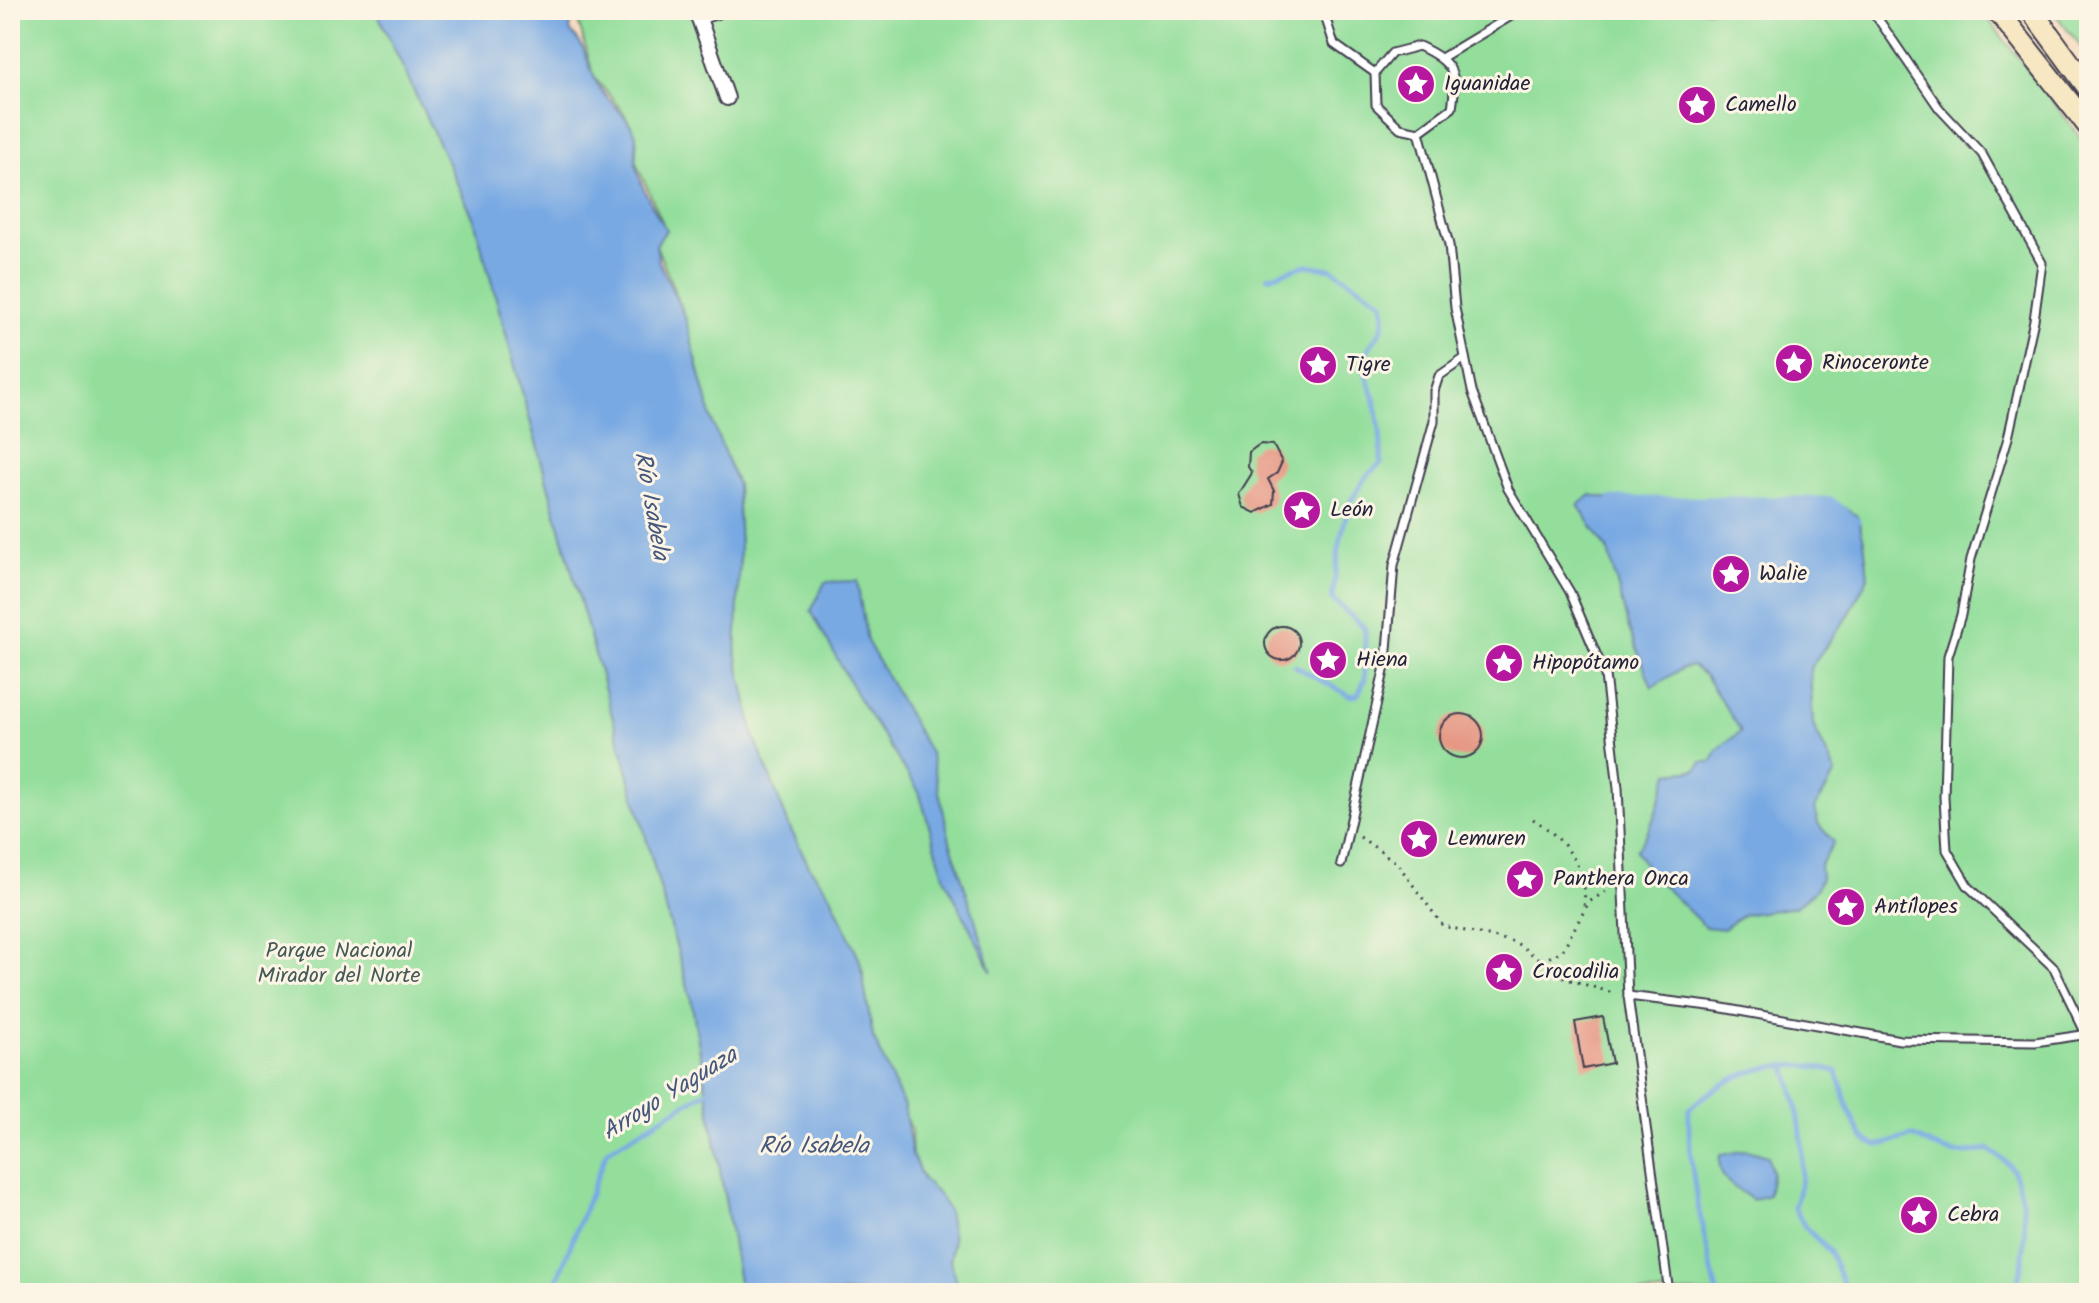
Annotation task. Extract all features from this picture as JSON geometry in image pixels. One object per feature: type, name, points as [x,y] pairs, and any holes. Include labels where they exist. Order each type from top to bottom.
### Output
[{"type":"main road","points":[[1997,10],[2089,127]]},
{"type":"main road","points":[[2031,10],[2089,89]]},
{"type":"street","points":[[719,10],[697,13],[727,98]]},
{"type":"lane","points":[[1323,10],[1334,44],[1375,73]]},
{"type":"lane","points":[[1443,57],[1521,10]]},
{"type":"lane","points":[[1628,996],[1717,1007],[1900,1040],[2035,1042],[2088,1034],[2054,968],[1968,886],[1947,850],[1944,797],[1948,656],[1961,615],[1971,559],[2008,438],[2034,320],[2042,263],[1982,154],[1939,108],[1872,10]]},
{"type":"lane","points":[[1419,46],[1443,57],[1456,81],[1452,108],[1419,132],[1400,128],[1376,105],[1375,73],[1392,53],[1419,46]]},
{"type":"lane","points":[[1419,132],[1449,245],[1472,391],[1508,489],[1570,592],[1605,675],[1618,788],[1628,996],[1669,1293]]},
{"type":"lane","points":[[1341,864],[1386,662],[1394,565],[1434,421],[1434,391],[1439,376],[1465,358]]},
{"type":"path","points":[[1533,819],[1560,838],[1573,858],[1585,894],[1583,911]]},
{"type":"path","points":[[1347,832],[1397,863],[1443,926],[1515,942],[1567,979],[1628,996]]},
{"type":"path","points":[[1542,961],[1562,951],[1583,911],[1601,892],[1623,883]]},
{"type":"green space","name":"Parque Nacional Mirador del Norte","points":[[10,10],[376,10],[474,219],[691,999],[741,1293],[10,1293]]},
{"type":"green space","points":[[575,10],[1981,10],[2089,148],[2089,1293],[959,1293],[950,1261],[953,1244],[912,1155],[911,1130],[873,1037],[862,987],[863,972],[831,896],[809,866],[790,828],[754,736],[736,653],[740,551],[737,485],[713,424],[685,317],[656,245],[666,230],[636,163],[636,136],[624,113],[594,77]]},
{"type":"green space","points":[[2052,10],[2089,10],[2089,57]]},
{"type":"water","name":"Río Isabela","points":[[376,10],[573,10],[570,31],[583,48],[599,87],[635,132],[640,181],[666,230],[656,245],[659,262],[685,317],[713,424],[737,485],[740,551],[736,653],[754,736],[790,828],[809,866],[831,896],[860,961],[873,1037],[904,1106],[912,1155],[923,1180],[938,1194],[948,1211],[953,1240],[950,1261],[959,1293],[741,1293],[691,999],[474,219]]},
{"type":"water","points":[[1591,495],[1610,499],[1831,499],[1857,516],[1864,540],[1868,577],[1850,613],[1810,668],[1813,725],[1836,773],[1815,808],[1818,824],[1834,842],[1820,866],[1821,878],[1816,890],[1795,907],[1742,915],[1724,929],[1705,927],[1648,871],[1636,850],[1652,823],[1669,773],[1696,770],[1702,762],[1712,762],[1717,750],[1741,731],[1705,676],[1693,666],[1683,668],[1652,687],[1629,629],[1608,551],[1578,505]]},
{"type":"water","points":[[857,581],[867,641],[931,755],[950,841],[992,972],[945,879],[919,792],[859,699],[811,611],[825,582]]},
{"type":"water","points":[[1747,1150],[1768,1156],[1772,1172],[1768,1195],[1753,1200],[1728,1182],[1719,1164],[1720,1155]]},
{"type":"building","points":[[1260,444],[1273,445],[1282,462],[1277,473],[1268,479],[1274,491],[1273,504],[1255,513],[1243,507],[1239,494],[1252,473],[1248,467],[1249,452]]},
{"type":"building","points":[[1282,626],[1294,631],[1299,643],[1294,655],[1282,660],[1270,655],[1265,643],[1270,631]]},
{"type":"building","points":[[1461,714],[1477,720],[1483,736],[1477,752],[1461,758],[1445,752],[1439,736],[1445,720]]},
{"type":"building","points":[[1603,1017],[1612,1063],[1583,1069],[1575,1022]]},
{"type":"waterway","points":[[1268,277],[1306,265],[1332,269],[1383,302],[1384,314],[1381,330],[1365,359],[1366,376],[1378,417],[1381,464],[1367,476],[1349,507],[1332,599],[1365,628],[1365,679],[1358,695],[1350,696],[1295,666]]},
{"type":"waterway","points":[[1612,504],[1610,499],[1831,499],[1858,521]]},
{"type":"waterway","points":[[1717,1293],[1694,1179],[1689,1109],[1740,1076],[1757,1070],[1795,1066],[1836,1071],[1851,1114],[1868,1142],[1879,1145],[1912,1136],[1949,1152],[1988,1149],[2008,1163],[2018,1183],[2025,1231],[2022,1264],[2014,1293]]},
{"type":"waterway","points":[[1786,1067],[1801,1137],[1801,1173],[1794,1207],[1805,1227],[1829,1251],[1847,1293]]},
{"type":"waterway","name":"Arroyo Yaguaza","points":[[552,1293],[607,1151],[709,1090]]},
{"type":"place","name":"Iguanidae","points":[[1416,84]]},
{"type":"place","name":"Camello","points":[[1697,105]]},
{"type":"place","name":"Rinoceronte","points":[[1794,363]]},
{"type":"place","name":"Tigre","points":[[1318,365]]},
{"type":"place","name":"León","points":[[1302,510]]},
{"type":"place","name":"Walie","points":[[1731,574]]},
{"type":"place","name":"Hiena","points":[[1328,660]]},
{"type":"place","name":"Hipopótamo","points":[[1504,663]]},
{"type":"place","name":"Lemuren","points":[[1419,839]]},
{"type":"place","name":"Panthera Onca","points":[[1525,879]]},
{"type":"place","name":"Antílopes","points":[[1846,907]]},
{"type":"place","name":"Crocodilia","points":[[1504,972]]},
{"type":"place","name":"Cebra","points":[[1919,1215]]}]
